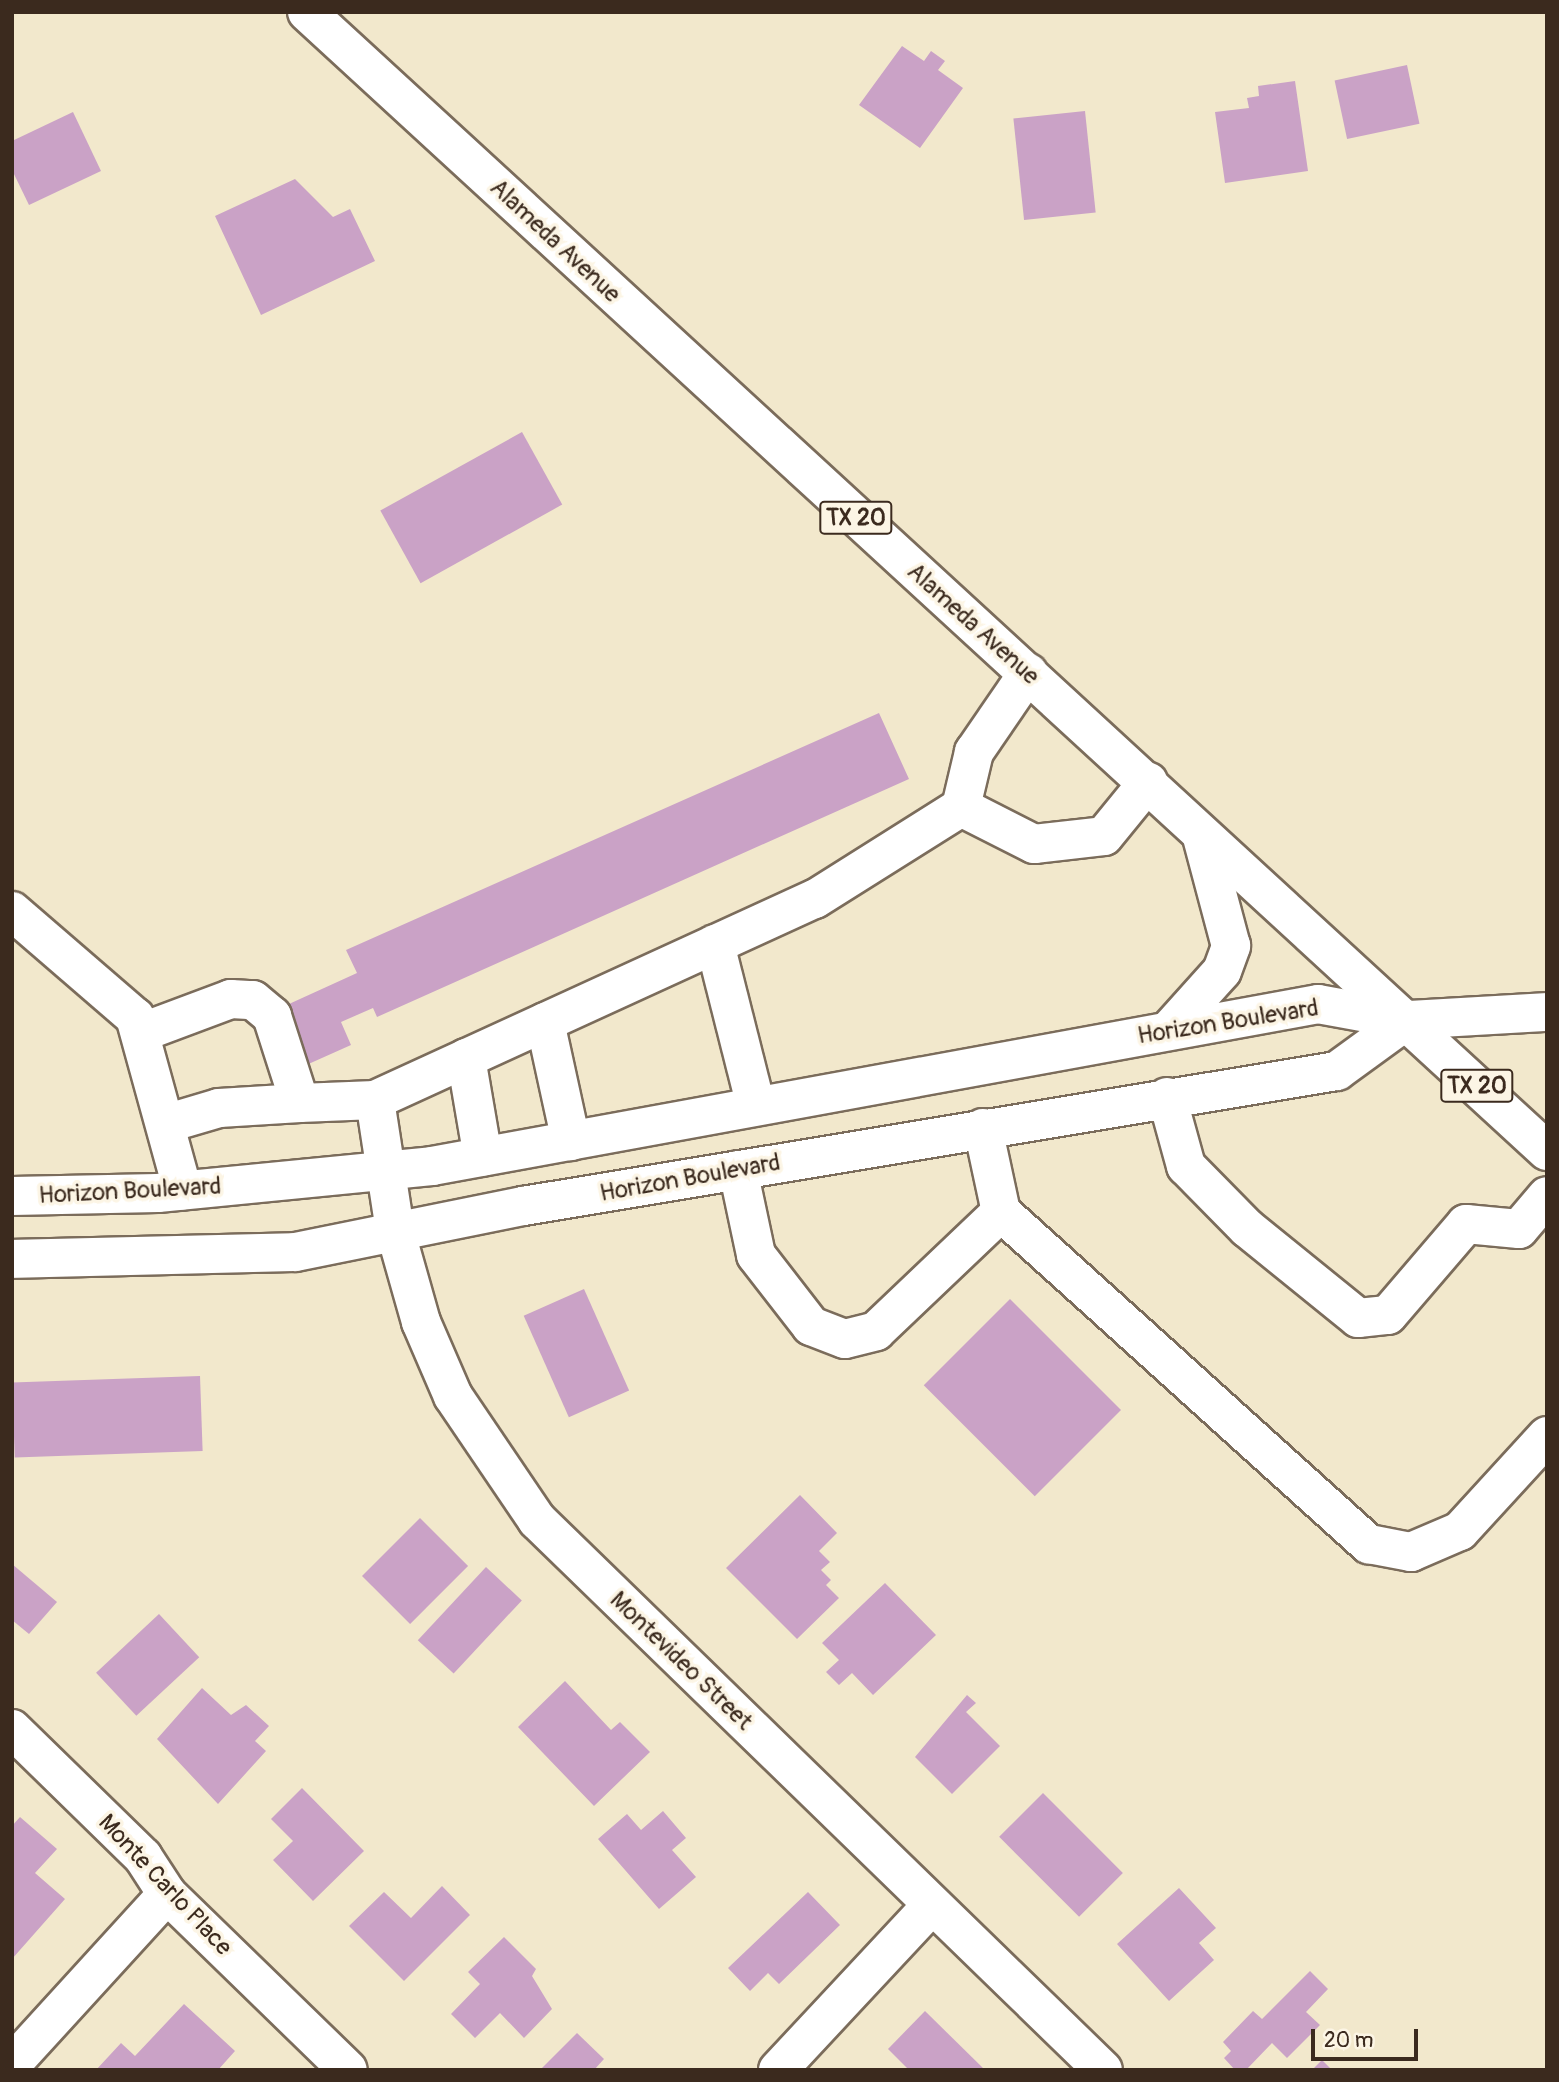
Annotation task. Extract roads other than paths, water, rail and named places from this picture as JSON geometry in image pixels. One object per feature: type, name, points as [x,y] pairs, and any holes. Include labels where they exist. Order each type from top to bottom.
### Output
[{"type":"main road","name":"Alameda Avenue","points":[[307,12],[1547,1151]]},
{"type":"main road","points":[[165,1124],[219,1108],[375,1100],[815,899],[961,807],[974,752],[1028,673]]},
{"type":"main road","points":[[961,807],[1034,844],[1104,836],[1148,782]]},
{"type":"main road","points":[[1169,1030],[1222,971],[1231,946],[1200,831]]},
{"type":"main road","points":[[12,911],[135,1017],[183,1191]]},
{"type":"main road","points":[[715,944],[757,1106]]},
{"type":"main road","points":[[140,1033],[231,999],[253,1000],[272,1016],[300,1103]]},
{"type":"main road","name":"Horizon Boulevard","points":[[12,1196],[183,1191],[386,1171],[483,1157],[1318,1004],[1407,1020]]},
{"type":"main road","points":[[1407,1020],[1547,1012]]},
{"type":"main road","name":"Horizon Boulevard","points":[[12,1259],[295,1252],[395,1230],[737,1170],[1167,1097],[1338,1071],[1407,1020]]},
{"type":"main road","points":[[545,1021],[571,1141]]},
{"type":"main road","points":[[466,1058],[483,1157]]},
{"type":"main road","points":[[1167,1097],[1186,1166],[1247,1228],[1358,1318],[1388,1315],[1466,1224],[1519,1229],[1547,1196]]},
{"type":"main road","name":"Montevideo Street","points":[[375,1100],[395,1230],[421,1322],[453,1396],[537,1520],[931,1906],[1103,2070]]},
{"type":"main road","points":[[983,1128],[1001,1212],[1369,1544],[1411,1552],[1460,1531],[1547,1436]]},
{"type":"main road","points":[[737,1170],[756,1255],[811,1326],[845,1339],[876,1331],[1001,1212]]},
{"type":"main road","name":"Monte Carlo Place","points":[[12,1729],[143,1857],[167,1894],[348,2070]]},
{"type":"main road","points":[[12,2064],[167,1894]]},
{"type":"main road","points":[[778,2070],[931,1906]]}]
